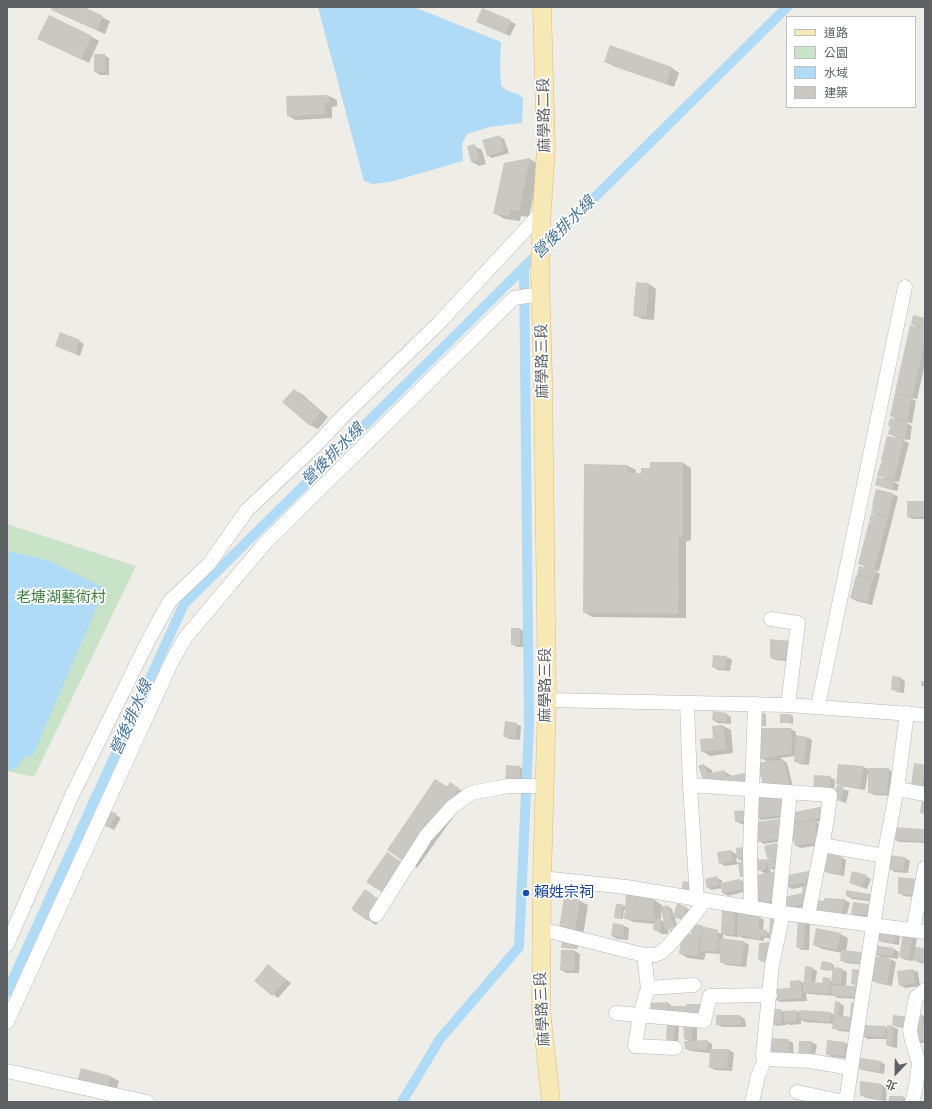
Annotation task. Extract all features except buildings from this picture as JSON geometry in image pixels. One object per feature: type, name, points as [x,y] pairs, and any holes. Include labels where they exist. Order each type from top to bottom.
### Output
[{"type":"main road","name":"麻學路二段","points":[[540,268],[546,149],[542,7]]},
{"type":"main road","name":"麻學路三段","points":[[540,268],[544,376],[547,700],[541,928],[541,1010],[551,1102]]},
{"type":"street","points":[[7,945],[73,793],[149,638],[170,601],[208,564],[247,510],[315,446],[346,413],[438,324],[542,218]]},
{"type":"street","points":[[818,706],[906,286]]},
{"type":"street","points":[[7,1022],[171,663],[185,638],[266,542],[514,298],[541,294]]},
{"type":"street","points":[[771,619],[798,623],[788,705]]},
{"type":"street","points":[[547,700],[818,706],[925,715]]},
{"type":"street","points":[[541,928],[644,955],[655,955],[662,952],[696,913],[700,900],[690,785],[687,703]]},
{"type":"street","points":[[751,908],[751,789],[755,704]]},
{"type":"street","points":[[797,1092],[845,1102],[884,856],[897,789],[907,713]]},
{"type":"street","points":[[690,785],[830,794],[808,916]]},
{"type":"street","points":[[376,914],[426,836],[452,807],[471,793],[508,786],[544,786]]},
{"type":"street","points":[[897,789],[925,794]]},
{"type":"street","points":[[766,1059],[763,1055],[772,965],[781,913],[790,792]]},
{"type":"street","points":[[822,845],[884,856]]},
{"type":"street","points":[[542,878],[626,887],[781,913],[919,931],[924,877]]},
{"type":"street","points":[[644,955],[648,988],[640,1015],[635,1046],[676,1048]]},
{"type":"street","points":[[648,988],[694,985]]},
{"type":"street","points":[[912,1102],[919,1063],[910,1030],[916,997],[925,990]]},
{"type":"street","points":[[616,1013],[704,1021],[710,996],[770,995]]},
{"type":"street","points":[[766,1059],[810,1061],[851,1068]]},
{"type":"street","points":[[752,1102],[758,1076],[766,1059]]},
{"type":"street","points":[[7,1071],[147,1102]]},
{"type":"green space","name":"老塘湖藝術村","points":[[7,524],[136,566],[34,777],[7,771]]},
{"type":"water","points":[[318,7],[414,7],[501,42],[501,86],[523,98],[522,123],[490,127],[467,134],[462,144],[463,161],[390,182],[373,184],[364,181]]},
{"type":"water","name":"老塘湖藝術村","points":[[7,551],[47,560],[105,588],[33,755],[25,757],[16,768],[9,771],[7,770]]},
{"type":"waterway","name":"營後排水線","points":[[7,992],[184,604],[787,7]]},
{"type":"waterway","points":[[402,1102],[440,1039],[519,947],[529,726],[524,267]]},
{"type":"place","name":"賴姓宗祠","points":[[526,893]]}]
